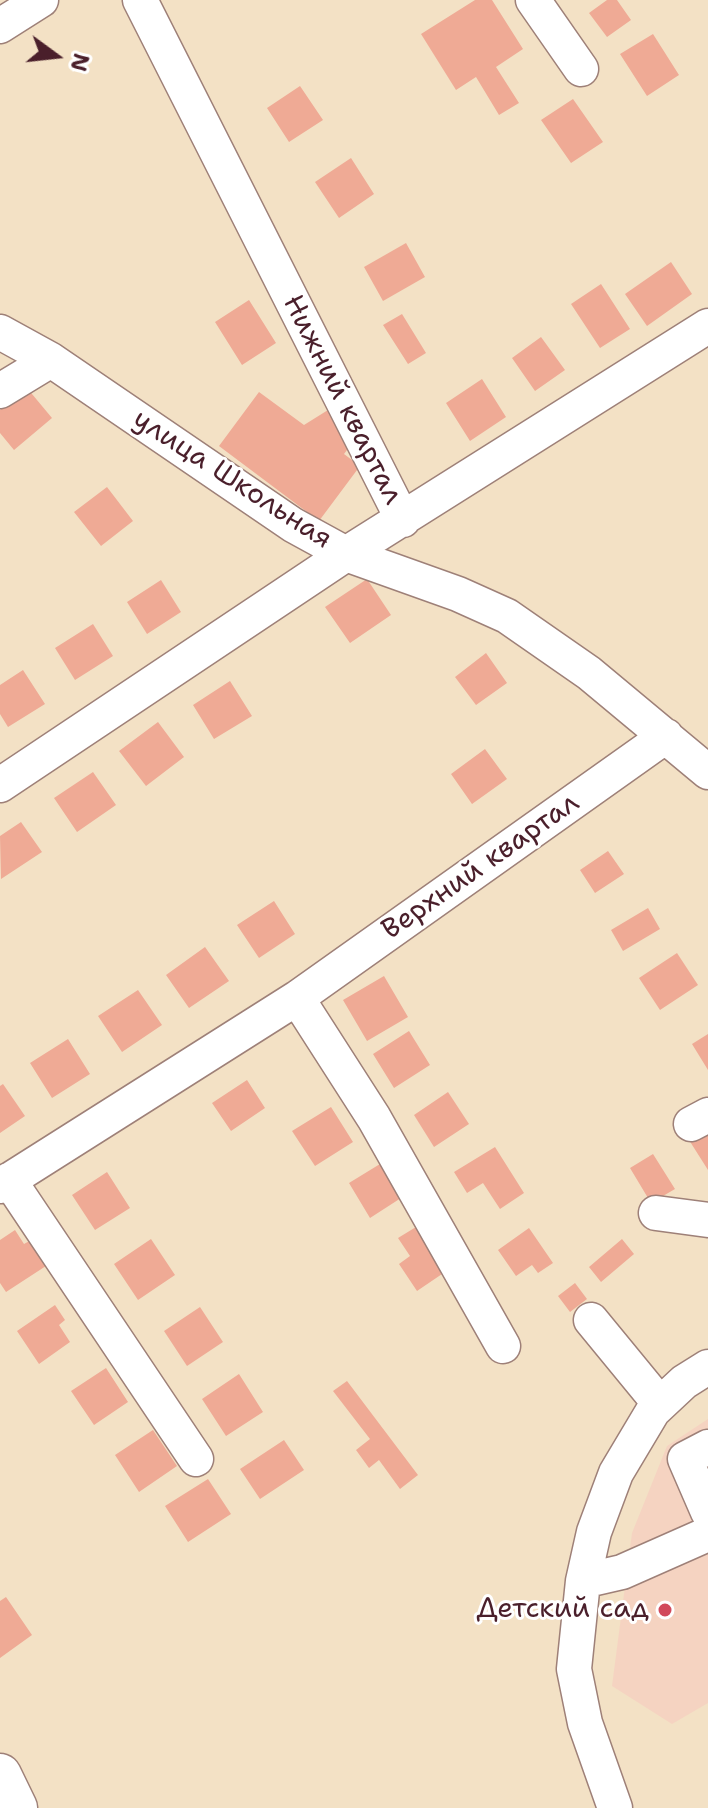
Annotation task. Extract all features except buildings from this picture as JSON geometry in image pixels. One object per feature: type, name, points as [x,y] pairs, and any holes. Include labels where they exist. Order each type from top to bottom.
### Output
[{"type":"main road","points":[[0,1775],[16,1808]]},
{"type":"street","points":[[0,26],[41,0]]},
{"type":"street","name":"Нижний квартал","points":[[140,0],[403,520],[708,326]]},
{"type":"street","points":[[533,0],[581,69]]},
{"type":"street","name":"улица Школьная","points":[[0,332],[51,360],[293,525],[346,554],[458,594],[507,616],[589,673],[708,772]]},
{"type":"street","points":[[0,391],[51,360]]},
{"type":"street","points":[[0,785],[346,554],[403,520]]},
{"type":"street","name":"Верхний квартал","points":[[196,1459],[4,1183],[297,998],[666,736]]},
{"type":"street","points":[[297,998],[374,1118],[503,1346]]},
{"type":"street","points":[[656,1213],[708,1220]]},
{"type":"street","points":[[591,1320],[660,1404]]},
{"type":"street","points":[[615,1808],[585,1723],[574,1669],[576,1623],[583,1581],[594,1532],[616,1473],[660,1404],[708,1367]]},
{"type":"street","points":[[708,1447],[685,1459],[708,1512]]},
{"type":"street","points":[[583,1581],[622,1572],[708,1534]]},
{"type":"shaded area","name":"Детский сад","points":[[708,1419],[708,1703],[672,1724],[612,1686],[632,1533],[667,1446]]},
{"type":"place","name":"Детский сад","points":[[665,1610]]}]
